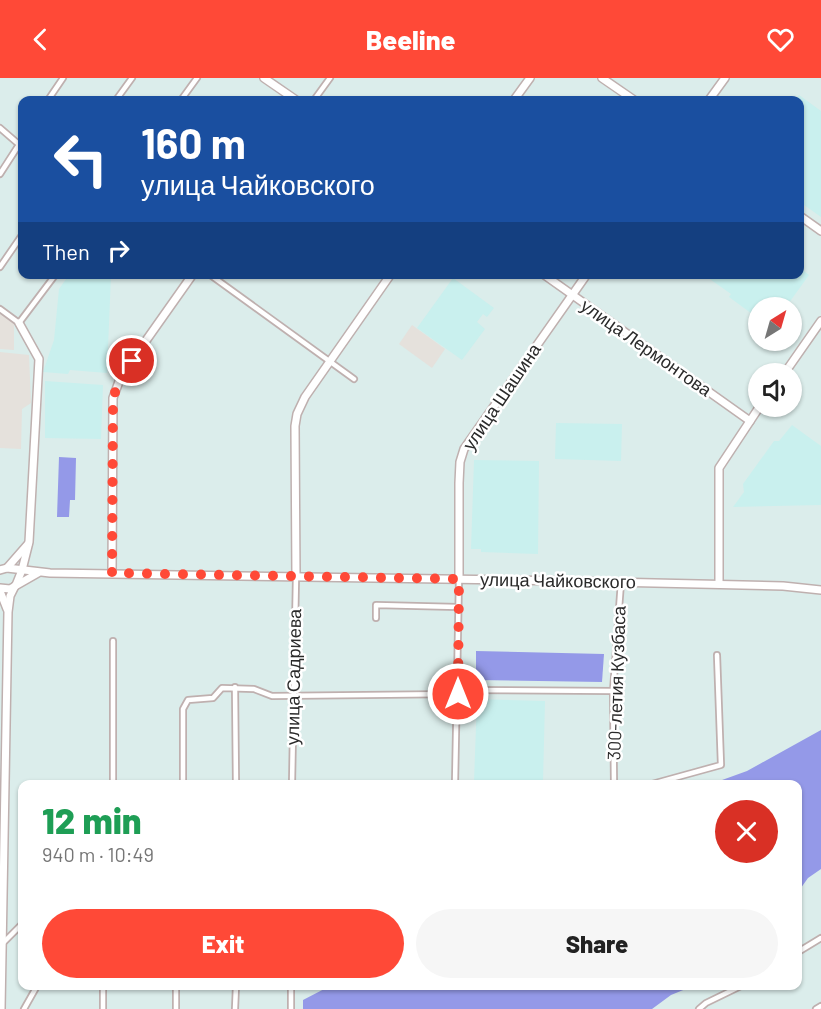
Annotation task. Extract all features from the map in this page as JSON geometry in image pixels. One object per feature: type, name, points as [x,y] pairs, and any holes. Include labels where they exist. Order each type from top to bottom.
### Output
[{"type":"street","points":[[51,96],[63,78]]},
{"type":"street","points":[[119,96],[132,78]]},
{"type":"street","points":[[184,96],[197,78]]},
{"type":"street","points":[[264,78],[290,96]]},
{"type":"street","points":[[318,96],[330,78]]},
{"type":"street","points":[[517,96],[530,78]]},
{"type":"street","points":[[602,78],[628,96]]},
{"type":"street","points":[[713,96],[725,78]]},
{"type":"street","points":[[0,128],[18,142]]},
{"type":"street","points":[[0,174],[18,148]]},
{"type":"street","points":[[804,219],[821,231]]},
{"type":"street","points":[[0,267],[18,241]]},
{"type":"street","points":[[19,323],[52,279]]},
{"type":"street","points":[[112,573],[113,398],[126,369],[189,279]]},
{"type":"street","points":[[216,279],[354,379]]},
{"type":"street","name":"улица Садриева","points":[[292,780],[296,577],[295,426],[297,414],[304,396],[388,279]]},
{"type":"street","name":"улица Лермонтова","points":[[550,279],[750,421]]},
{"type":"street","name":"улица Шашина","points":[[455,780],[460,462],[464,450],[583,279]]},
{"type":"street","points":[[0,309],[19,323],[39,359],[29,542],[22,570],[10,595],[8,612],[2,746],[1,1009]]},
{"type":"street","points":[[792,363],[821,321]]},
{"type":"street","points":[[719,584],[719,468],[753,417]]},
{"type":"street","points":[[15,586],[16,574],[3,568],[29,542]]},
{"type":"street","name":"улица Чайковского","points":[[3,568],[40,573],[719,584],[821,590]]},
{"type":"street","points":[[8,612],[0,590],[6,590],[40,573]]},
{"type":"street","name":"300-летия Кузбаса","points":[[614,780],[614,691],[621,582]]},
{"type":"street","points":[[376,618],[376,605],[458,608]]},
{"type":"street","points":[[113,641],[113,780]]},
{"type":"street","points":[[667,780],[721,765],[717,655]]},
{"type":"street","points":[[235,687],[236,780]]},
{"type":"street","points":[[183,780],[183,709],[188,700],[213,698],[222,688],[254,689],[272,696],[614,691]]},
{"type":"street","points":[[2,943],[18,928]]},
{"type":"street","points":[[802,950],[821,938]]},
{"type":"street","points":[[24,1009],[35,990]]},
{"type":"street","points":[[103,990],[103,1009]]},
{"type":"street","points":[[176,990],[176,1009]]},
{"type":"street","points":[[235,1009],[236,990]]},
{"type":"street","points":[[291,990],[291,1009]]},
{"type":"street","points":[[699,1009],[733,990]]},
{"type":"street","points":[[816,1009],[821,1006]]},
{"type":"shaded area","points":[[804,99],[821,111],[821,217],[804,205]]},
{"type":"shaded area","points":[[804,271],[809,275],[793,297],[748,297],[748,311],[729,297],[731,294],[710,279],[804,279]]},
{"type":"shaded area","points":[[66,279],[111,279],[107,373],[70,370],[68,374],[43,372],[54,340],[59,289]]},
{"type":"shaded area","points":[[452,279],[494,308],[487,317],[483,314],[477,322],[485,329],[462,360],[417,328]]},
{"type":"shaded area","points":[[0,313],[14,323],[14,350],[0,349]]},
{"type":"shaded area","points":[[412,325],[445,349],[432,368],[399,344]]},
{"type":"shaded area","points":[[0,352],[29,355],[31,403],[22,409],[21,449],[0,448]]},
{"type":"shaded area","points":[[45,381],[103,385],[101,439],[45,438]]},
{"type":"shaded area","points":[[556,423],[622,424],[621,461],[555,459]]},
{"type":"shaded area","points":[[792,425],[821,446],[821,505],[733,507],[744,492],[743,484],[774,441],[779,441]]},
{"type":"shaded area","points":[[59,457],[76,458],[75,500],[70,500],[69,517],[57,517]]},
{"type":"shaded area","points":[[474,460],[539,461],[538,554],[481,552],[481,549],[471,549]]},
{"type":"shaded area","points":[[476,651],[604,654],[602,682],[476,680]]},
{"type":"shaded area","points":[[477,699],[545,701],[543,780],[474,780]]},
{"type":"shaded area","points":[[821,730],[821,869],[808,878],[802,886],[802,780],[722,780],[747,771]]},
{"type":"shaded area","points":[[322,990],[683,990],[671,995],[652,1009],[303,1009],[303,1000]]},
{"type":"route","points":[[132,361],[121,376],[113,398],[112,573],[459,579],[458,694]]}]
